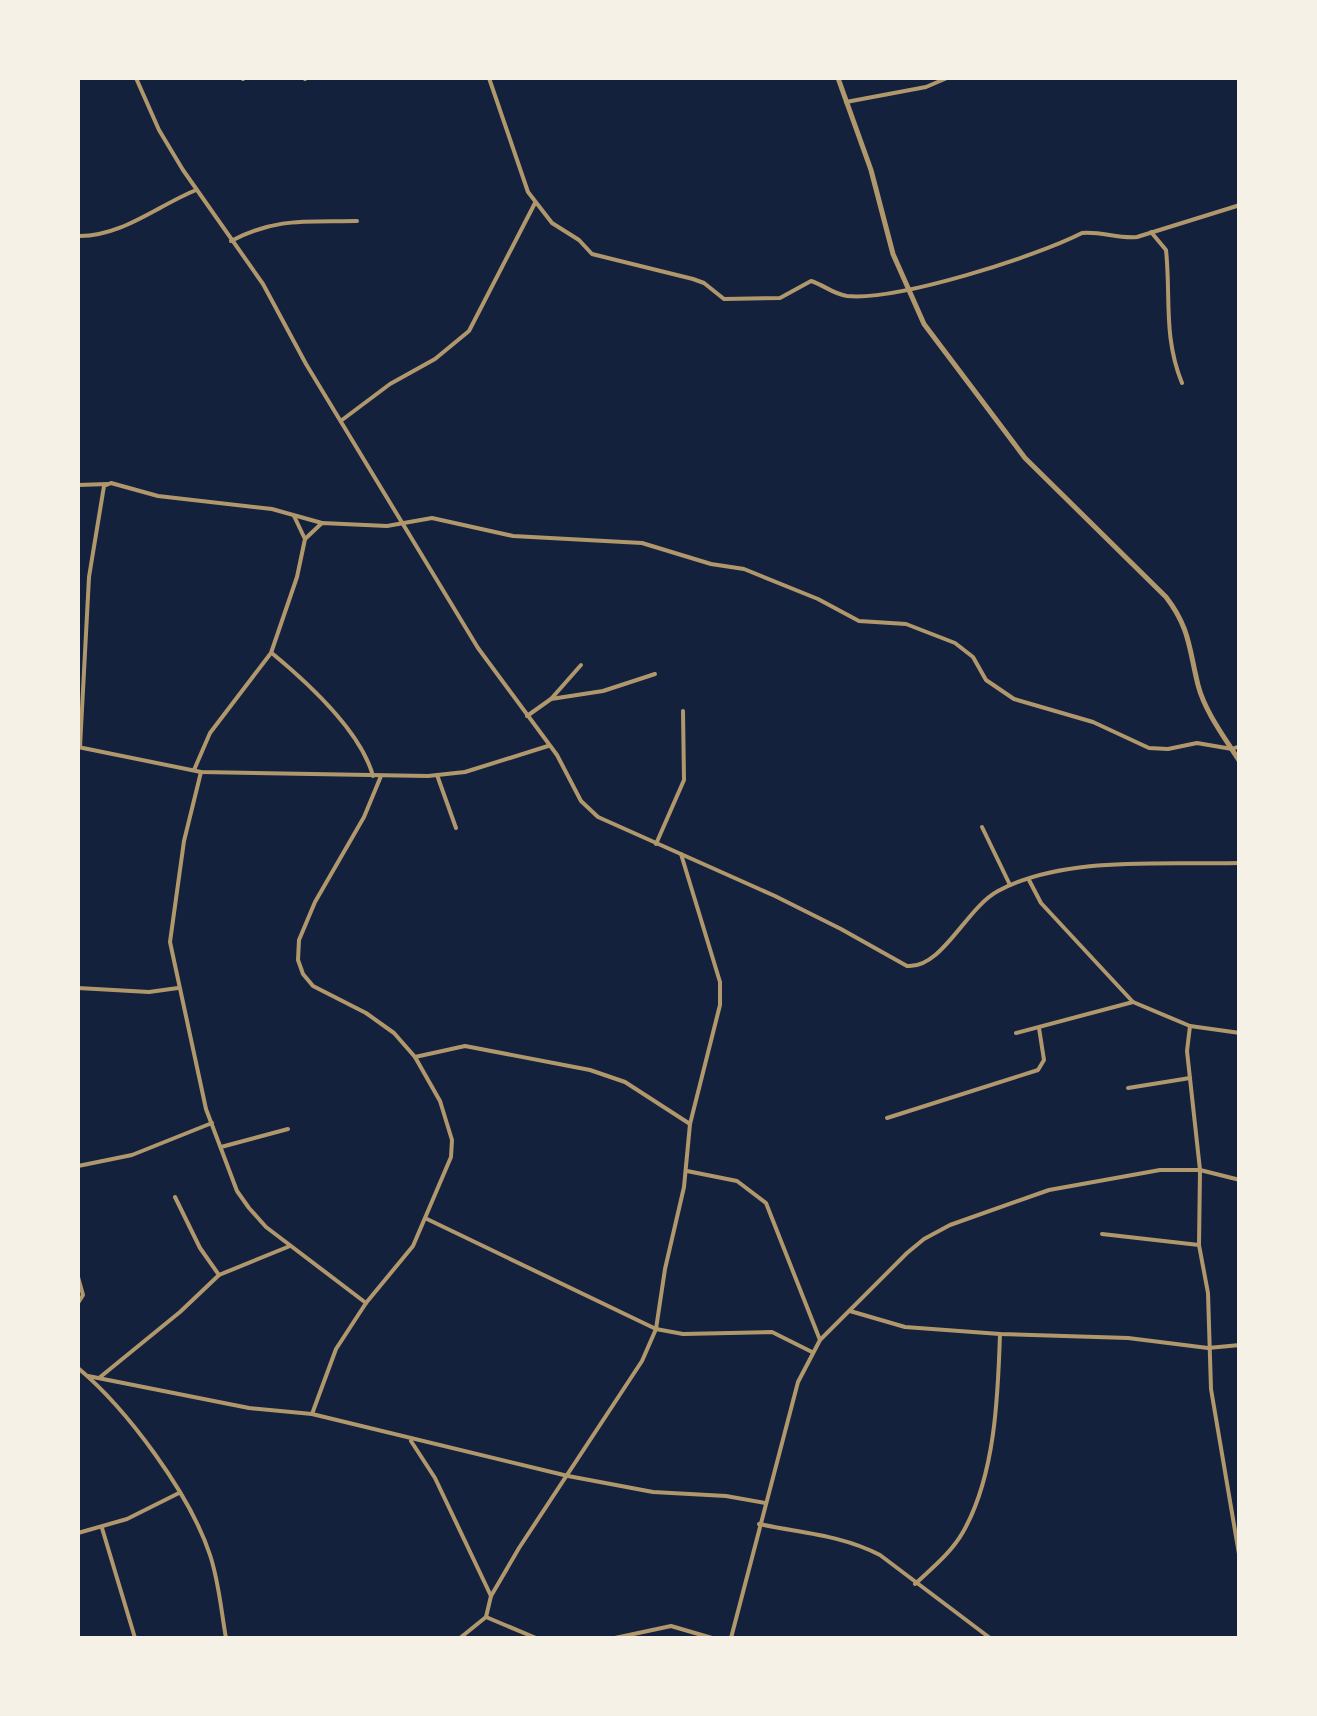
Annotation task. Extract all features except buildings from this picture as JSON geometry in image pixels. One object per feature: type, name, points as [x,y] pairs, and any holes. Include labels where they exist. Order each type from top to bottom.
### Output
[{"type":"street","points":[[136,78],[159,130],[262,284],[478,648],[557,755],[588,810],[842,928],[906,966],[917,967],[929,962],[977,907],[997,891],[1029,880],[1088,867],[1240,863]]},
{"type":"street","points":[[489,78],[535,204],[552,223],[592,254],[693,278],[724,299],[780,298],[811,280],[842,296],[908,290],[999,264],[1082,233],[1122,239],[1240,205]]},
{"type":"street","points":[[838,78],[871,170],[893,254],[924,324],[1024,458],[1166,597],[1180,616],[1190,638],[1198,686],[1236,747],[1240,762]]},
{"type":"street","points":[[846,102],[904,92],[947,78]]},
{"type":"street","points":[[78,236],[115,232],[196,190]]},
{"type":"street","points":[[342,420],[390,384],[434,360],[469,331],[535,204]]},
{"type":"street","points":[[231,240],[266,224],[357,222]]},
{"type":"street","points":[[1151,232],[1166,250],[1168,326],[1182,383]]},
{"type":"street","points":[[78,486],[111,484],[158,496],[272,508],[322,523],[404,525],[432,518],[449,519],[514,536],[642,543],[711,564],[744,569],[818,598],[860,621],[906,624],[955,643],[972,658],[986,680],[1014,699],[1093,722],[1156,750],[1197,743],[1236,747]]},
{"type":"street","points":[[111,484],[104,486],[102,493],[89,578],[79,747],[200,772],[381,776],[437,775],[505,762],[548,746]]},
{"type":"street","points":[[294,516],[305,540]]},
{"type":"street","points":[[194,770],[210,733],[271,653],[305,540],[322,523]]},
{"type":"street","points":[[78,576],[89,578]]},
{"type":"street","points":[[271,653],[356,739],[373,776]]},
{"type":"street","points":[[526,716],[551,699],[581,665]]},
{"type":"street","points":[[551,699],[603,691],[655,674]]},
{"type":"street","points":[[656,844],[684,780],[683,710]]},
{"type":"street","points":[[200,772],[172,912],[170,942],[212,1123],[237,1191],[249,1208],[290,1246],[366,1304]]},
{"type":"street","points":[[437,775],[456,828]]},
{"type":"street","points":[[312,1414],[336,1349],[366,1304],[414,1246],[451,1157],[452,1140],[440,1101],[415,1058],[394,1033],[314,986],[303,974],[298,960],[299,940],[315,902],[364,817],[381,776]]},
{"type":"street","points":[[982,827],[1011,886]]},
{"type":"street","points":[[460,1638],[486,1617],[492,1596],[518,1548],[642,1361],[656,1330],[690,1124],[721,993],[681,854]]},
{"type":"street","points":[[1029,880],[1042,903],[1133,1002],[1190,1026],[1240,1033]]},
{"type":"street","points":[[78,988],[149,992],[178,988]]},
{"type":"street","points":[[1016,1032],[1133,1002]]},
{"type":"street","points":[[1190,1026],[1187,1051],[1200,1170],[1199,1245],[1208,1293],[1211,1389],[1240,1560]]},
{"type":"street","points":[[888,1118],[1038,1070],[1044,1060],[1038,1028]]},
{"type":"street","points":[[415,1058],[464,1046],[590,1070],[625,1082],[690,1124]]},
{"type":"street","points":[[1128,1088],[1190,1078]]},
{"type":"street","points":[[78,1166],[132,1155],[212,1123]]},
{"type":"street","points":[[222,1147],[288,1129]]},
{"type":"street","points":[[731,1638],[798,1382],[820,1340],[907,1253],[924,1238],[950,1225],[1049,1190],[1160,1170],[1200,1170],[1240,1180]]},
{"type":"street","points":[[685,1171],[715,1174],[737,1182],[766,1202],[820,1340]]},
{"type":"street","points":[[176,1197],[200,1248],[219,1275]]},
{"type":"street","points":[[427,1220],[656,1330],[683,1334],[772,1332],[812,1352]]},
{"type":"street","points":[[1102,1234],[1199,1245]]},
{"type":"street","points":[[98,1378],[219,1275],[290,1246]]},
{"type":"street","points":[[78,1277],[84,1295],[78,1303]]},
{"type":"street","points":[[850,1311],[905,1327],[1128,1338],[1208,1348],[1240,1345]]},
{"type":"street","points":[[915,1584],[964,1532],[976,1498],[994,1425],[1000,1334]]},
{"type":"street","points":[[78,1368],[138,1430],[198,1524],[218,1580],[226,1638]]},
{"type":"street","points":[[88,1376],[233,1405],[312,1414],[568,1476],[653,1492],[726,1496],[765,1503]]},
{"type":"street","points":[[409,1439],[434,1478],[492,1596]]},
{"type":"street","points":[[78,1533],[102,1528],[179,1493]]},
{"type":"street","points":[[759,1524],[844,1539],[862,1546],[880,1555],[990,1638]]},
{"type":"street","points":[[102,1528],[135,1638]]},
{"type":"street","points":[[486,1617],[536,1638]]},
{"type":"street","points":[[615,1638],[671,1626],[712,1638]]},
{"type":"street","points":[[1030,1638],[1038,1638]]}]
